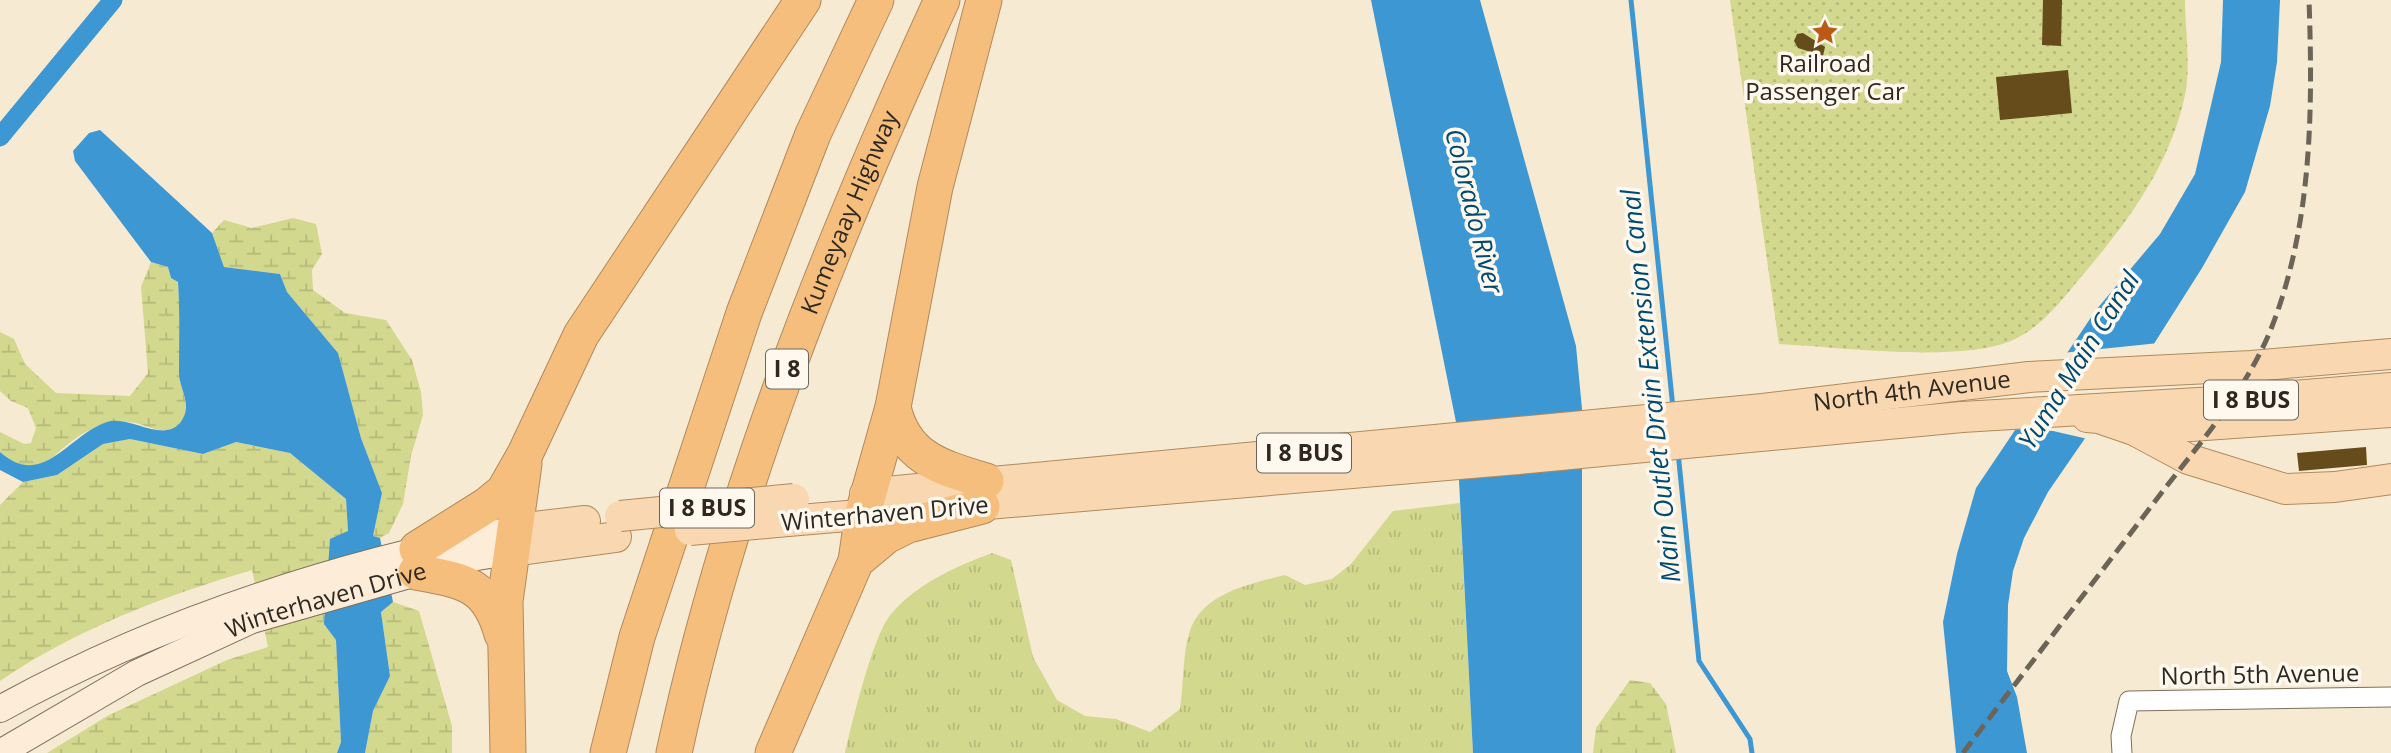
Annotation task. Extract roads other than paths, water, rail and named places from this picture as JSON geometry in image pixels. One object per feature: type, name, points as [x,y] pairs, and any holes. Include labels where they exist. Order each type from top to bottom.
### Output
[{"type":"highway","points":[[506,647],[496,613],[482,593],[417,561],[498,498],[525,454],[560,375],[594,314],[803,0]]},
{"type":"highway","name":"I 8","points":[[608,753],[637,637],[744,313],[813,134],[876,0]]},
{"type":"highway","name":"Kumeyaay Highway","points":[[674,753],[694,659],[777,397],[808,309],[942,0]]},
{"type":"highway","points":[[773,753],[856,561],[866,503],[893,407],[920,250],[984,0]]},
{"type":"highway","points":[[893,407],[898,427],[915,450],[984,494]]},
{"type":"highway","points":[[508,753],[505,601],[525,454]]},
{"type":"highway","points":[[856,561],[886,536],[984,494]]},
{"type":"main road","name":"North 4th Avenue","points":[[1764,423],[2029,377],[2138,369],[2212,368],[2391,354]]},
{"type":"main road","name":"North 4th Avenue","points":[[1517,446],[1764,423],[2105,412],[2391,388]]},
{"type":"main road","points":[[2105,412],[2188,459],[2285,489],[2347,486],[2391,479]]},
{"type":"main road","points":[[2134,430],[2391,412]]},
{"type":"main road","name":"Winterhaven Drive","points":[[0,709],[119,648],[417,561],[465,559],[515,540],[618,526],[1517,446]]},
{"type":"main road","name":"Winterhaven Drive","points":[[0,753],[251,609]]},
{"type":"street","name":"North 5th Avenue","points":[[2122,753],[2121,736],[2129,701],[2391,697]]},
{"type":"water","name":"Colorado River","points":[[1371,0],[1480,0],[1576,346],[1582,409],[1582,753],[1473,753],[1456,422]]},
{"type":"water","points":[[2223,0],[2280,0],[2277,62],[2270,106],[2245,192],[2202,268],[2138,369],[2099,418],[2048,492],[2024,538],[2013,571],[2008,605],[2007,671],[2017,697],[2027,753],[1956,753],[1943,622],[1957,554],[1976,488],[2096,310],[2160,234],[2195,174],[2221,62]]},
{"type":"water","points":[[100,130],[212,233],[224,267],[280,274],[287,292],[338,353],[361,438],[382,493],[373,536],[380,538],[393,602],[381,612],[390,676],[373,711],[365,753],[337,753],[341,742],[336,640],[324,624],[330,539],[348,531],[346,499],[290,453],[236,442],[203,454],[130,439],[103,444],[57,475],[23,482],[0,470],[0,452],[15,462],[29,465],[42,463],[107,422],[126,422],[167,430],[175,427],[185,414],[186,403],[179,374],[178,282],[171,278],[168,267],[151,262],[75,161],[73,151],[89,133]]},
{"type":"waterway","name":"Yuma Main Canal","points":[[0,137],[113,0]]},
{"type":"waterway","name":"Main Outlet Drain Extension Canal","points":[[1631,0],[1673,408]]},
{"type":"waterway","name":"Main Outlet Drain Extension Canal","points":[[1678,452],[1699,661],[1750,739],[1752,753]]},
{"type":"railway","points":[[1963,753],[2219,418],[2260,353],[2285,290],[2302,208],[2310,125],[2309,0]]},
{"type":"place","name":"Railroad Passenger Car","points":[[1825,32]]}]
